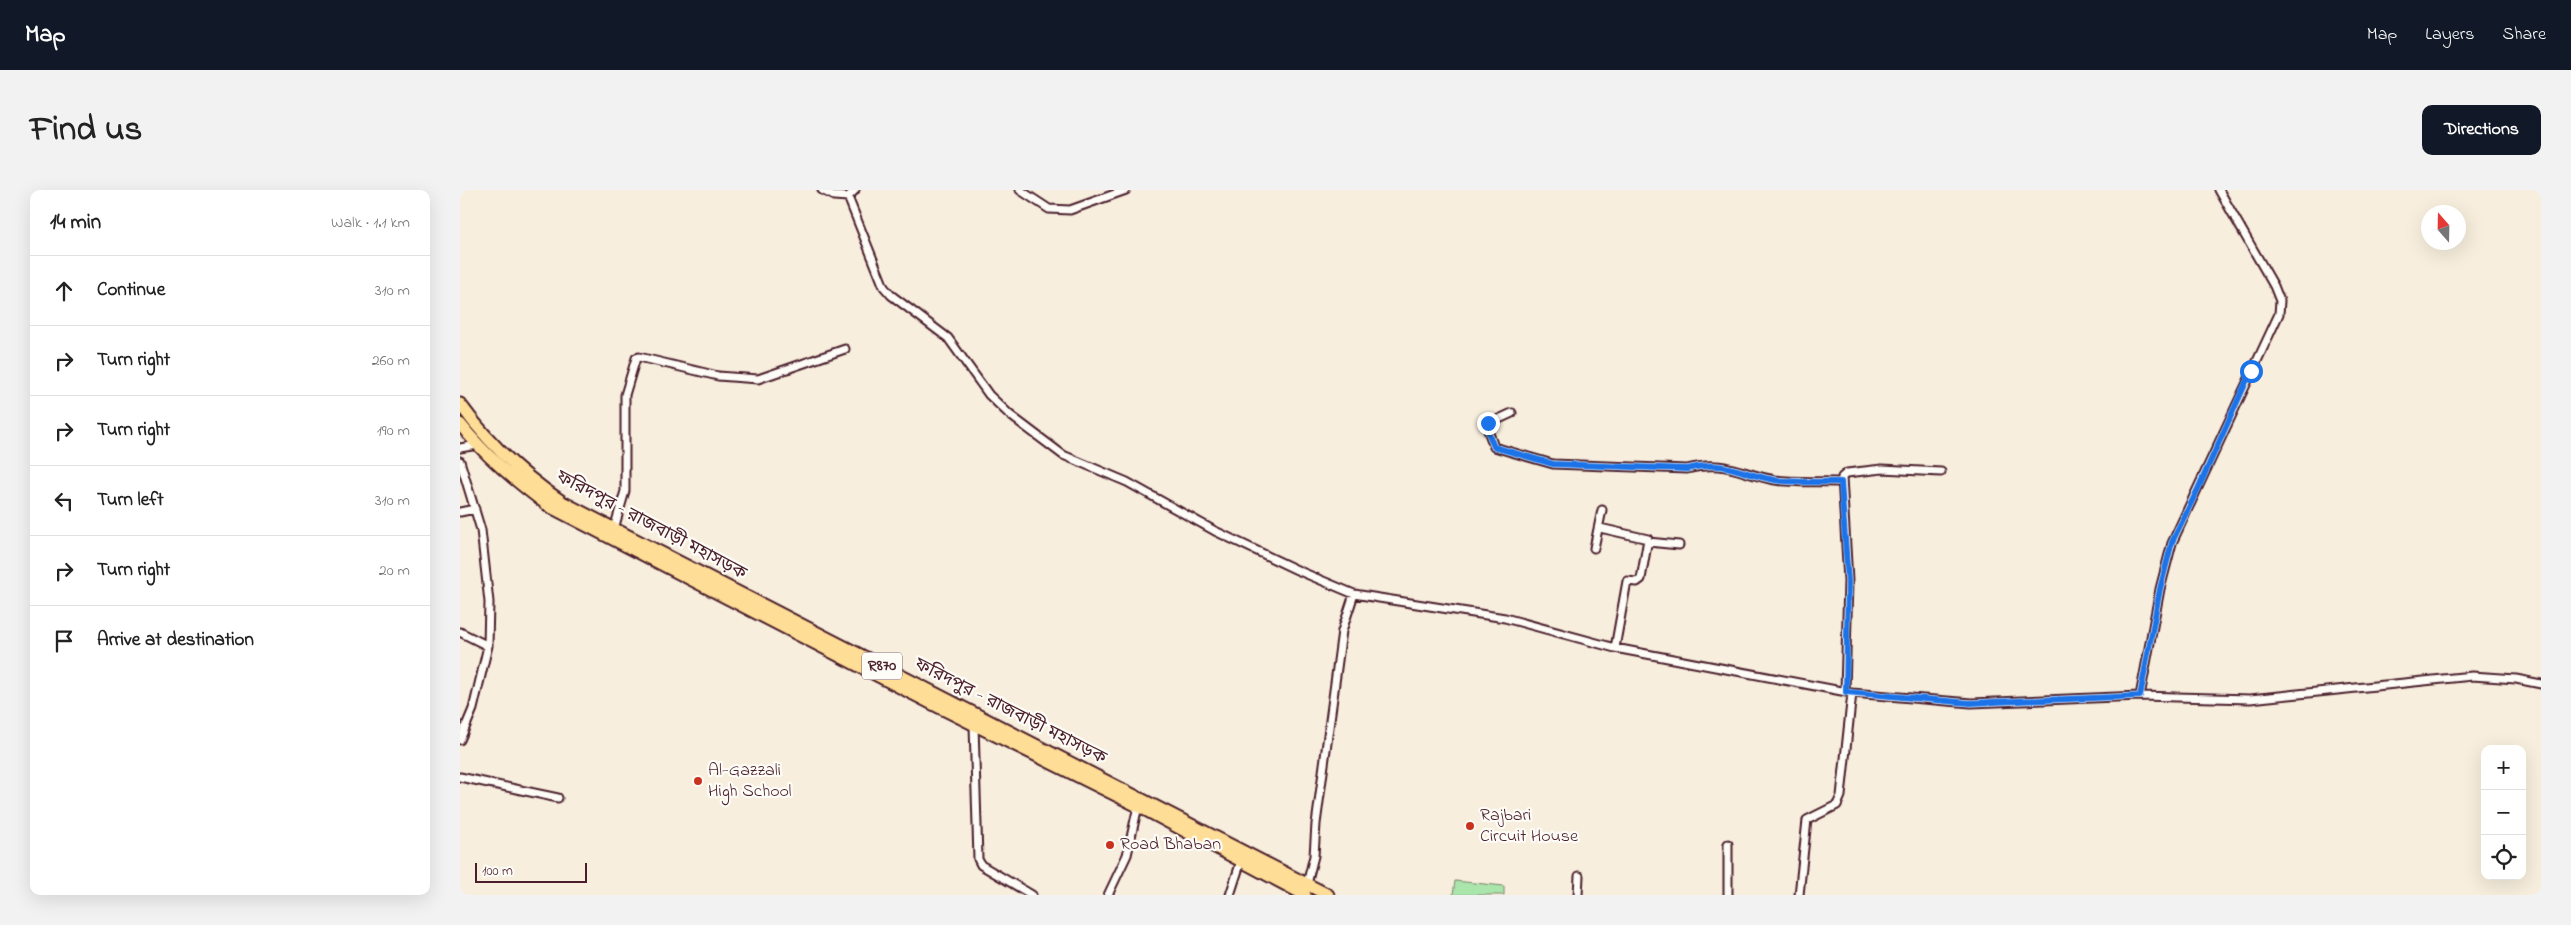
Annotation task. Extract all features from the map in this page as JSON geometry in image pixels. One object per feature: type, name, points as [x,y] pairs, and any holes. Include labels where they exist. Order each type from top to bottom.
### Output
[{"type":"main road","name":"ফরিদপুর - রাজবাড়ী মহাসড়ক","points":[[460,404],[479,430],[522,473],[564,503],[1306,890]]},
{"type":"main road","name":"ফরিদপুর - রাজবাড়ী মহাসড়ক","points":[[460,424],[478,445],[510,475],[550,506],[974,725],[1138,806],[1241,861],[1306,890],[1328,895]]},
{"type":"street","points":[[822,190],[834,196],[848,197],[855,190]]},
{"type":"street","points":[[1020,190],[1049,208],[1070,210],[1126,190]]},
{"type":"street","points":[[2140,696],[2160,589],[2172,542],[2279,314],[2280,301],[2274,286],[2219,190]]},
{"type":"street","points":[[848,197],[884,287],[891,295],[948,338],[989,395],[1010,414],[1063,455],[1127,482],[1215,531],[1354,594],[1505,618],[1615,648],[1849,693],[1970,703],[2140,696],[2250,699],[2472,676],[2516,679],[2541,684]]},
{"type":"street","points":[[614,529],[625,491],[625,395],[636,358],[639,357],[718,376],[758,379],[845,349]]},
{"type":"street","points":[[1512,413],[1486,425],[1494,447],[1553,464],[1680,469],[1706,464],[1723,465],[1775,480],[1841,482]]},
{"type":"street","points":[[460,448],[478,445]]},
{"type":"street","points":[[460,461],[481,530],[489,602],[488,646],[473,709],[460,740]]},
{"type":"street","points":[[1799,895],[1807,820],[1836,805],[1839,801],[1844,776],[1849,693],[1848,581],[1842,477],[1847,473],[1882,469],[1940,472]]},
{"type":"street","points":[[460,512],[475,509]]},
{"type":"street","points":[[1594,548],[1600,528],[1602,510]]},
{"type":"street","points":[[1600,528],[1645,536],[1648,542],[1642,579],[1637,582],[1627,582],[1615,648]]},
{"type":"street","points":[[1648,542],[1679,545]]},
{"type":"street","points":[[1306,890],[1314,856],[1342,631],[1354,594]]},
{"type":"street","points":[[460,632],[488,646]]},
{"type":"street","points":[[974,725],[978,860],[981,865],[1032,895]]},
{"type":"street","points":[[460,777],[558,798]]},
{"type":"street","points":[[1108,895],[1127,855],[1138,806]]},
{"type":"street","points":[[1728,844],[1728,895]]},
{"type":"street","points":[[1230,895],[1241,861]]},
{"type":"street","points":[[1578,895],[1579,876]]},
{"type":"green space","points":[[1455,881],[1504,886],[1504,895],[1453,895]]},
{"type":"place","name":"Al-Gazzali High School","points":[[698,781]]},
{"type":"place","name":"Rajbari Circuit House","points":[[1470,826]]},
{"type":"place","name":"Road Bhaban","points":[[1110,845]]},
{"type":"route","points":[[1488,423],[1486,427],[1494,447],[1553,464],[1667,469],[1687,469],[1706,464],[1723,465],[1775,480],[1841,482],[1848,581],[1846,692],[1970,703],[2140,696],[2160,589],[2172,542],[2251,371]]}]
